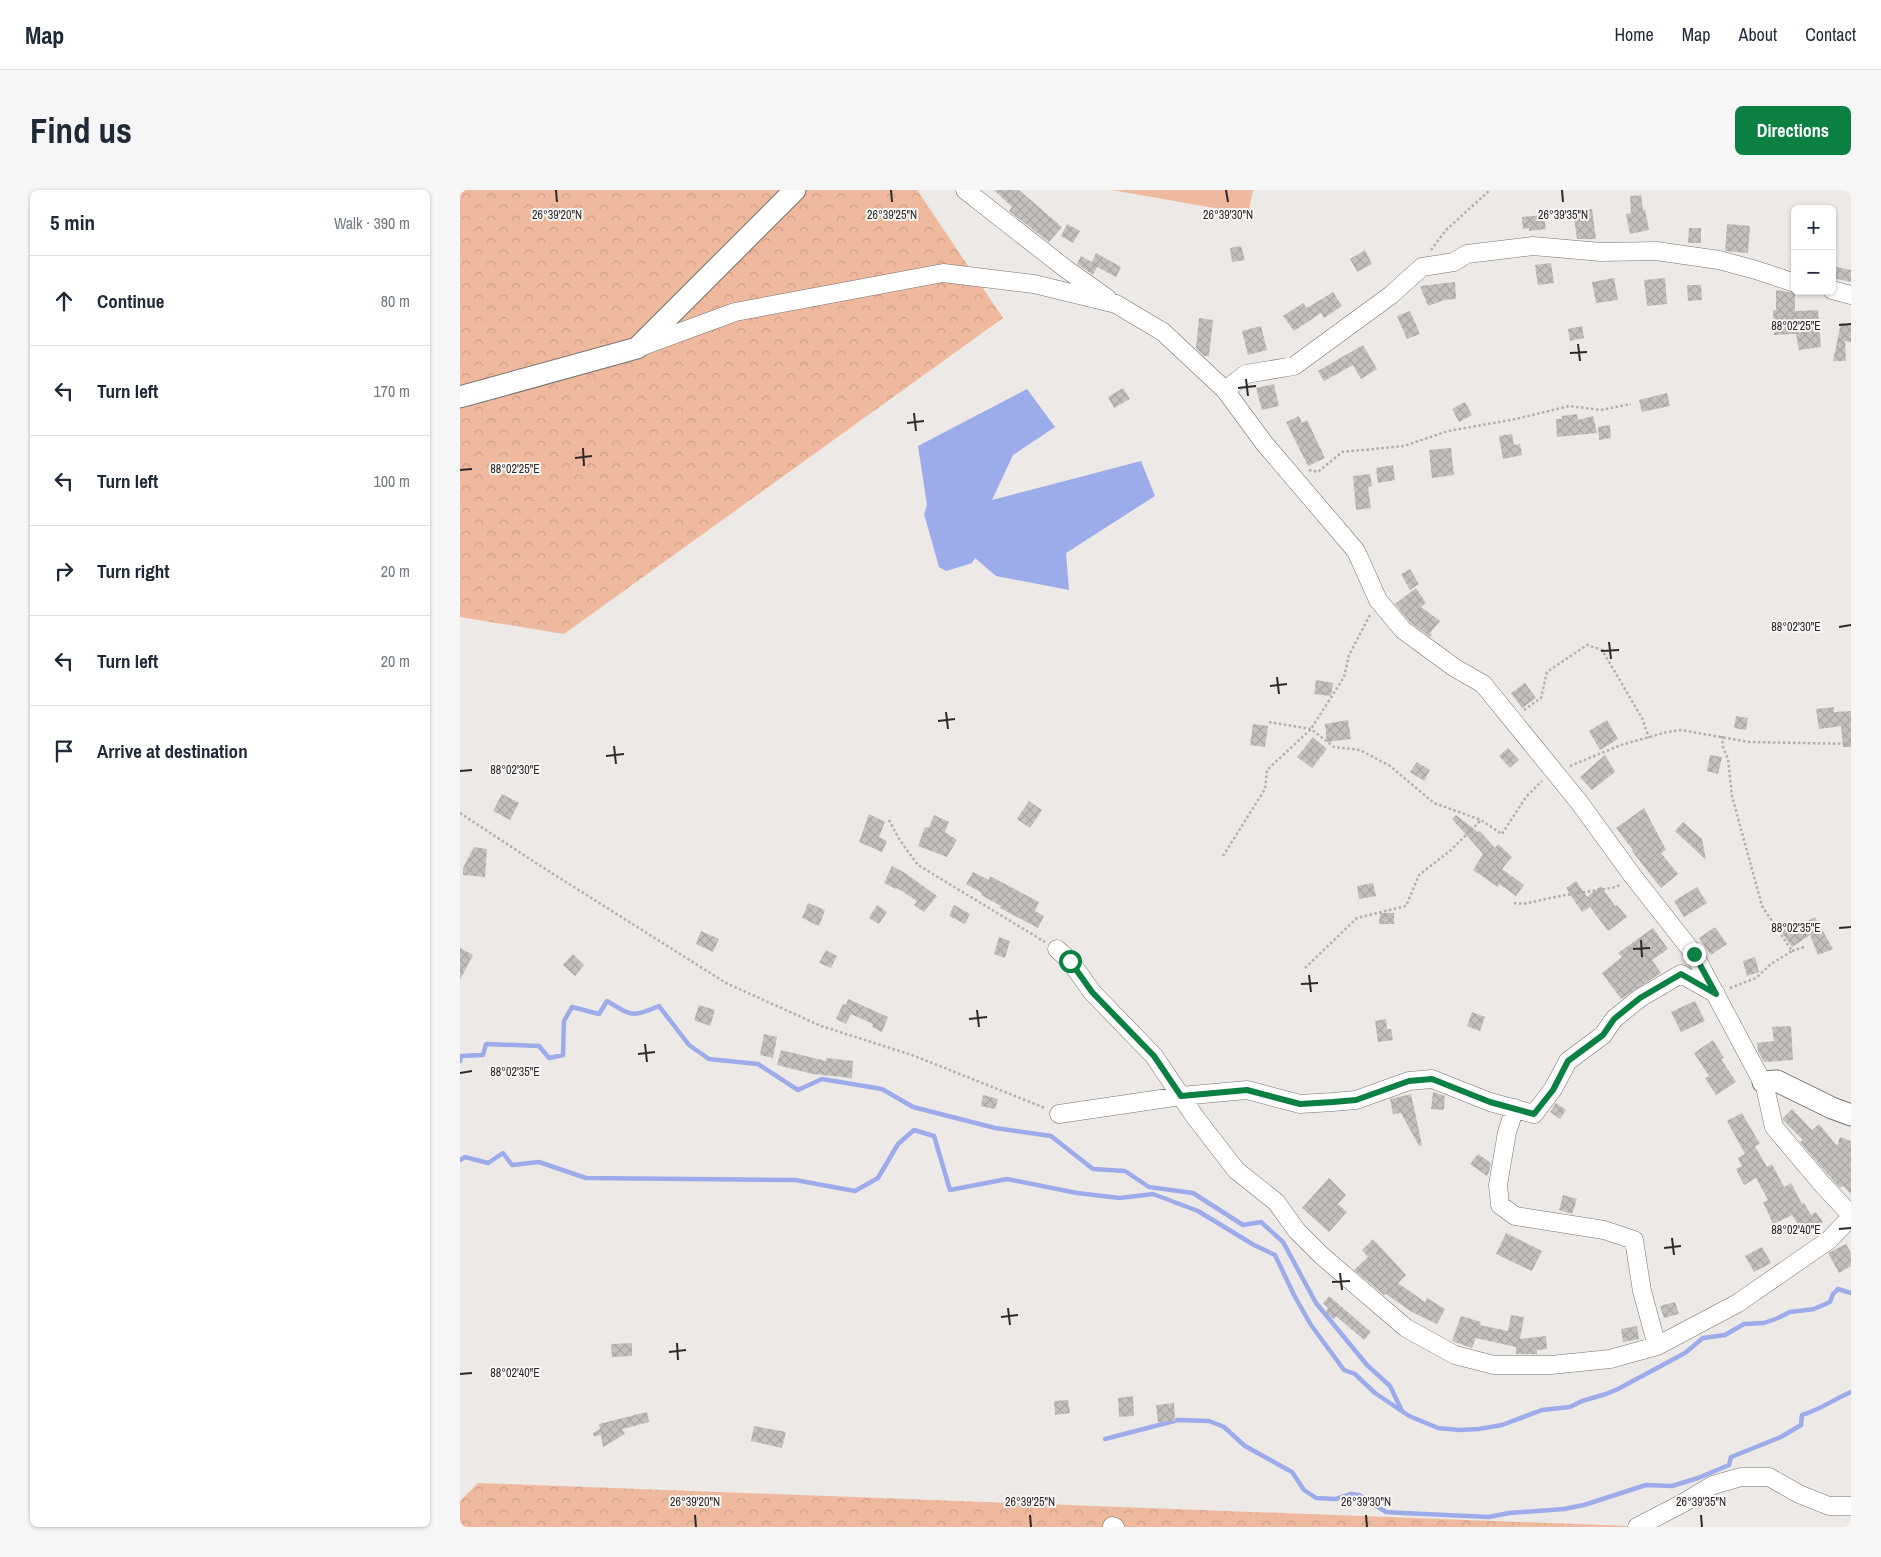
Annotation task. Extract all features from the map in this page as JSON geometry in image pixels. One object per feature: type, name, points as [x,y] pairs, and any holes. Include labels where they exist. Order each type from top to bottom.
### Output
[{"type":"street","points":[[637,348],[795,190]]},
{"type":"street","points":[[965,190],[1066,269],[1116,304],[1163,332],[1225,390],[1264,443],[1356,551],[1378,600],[1403,630],[1455,668],[1483,684],[1511,720],[1554,769],[1632,875],[1694,954],[1763,1082],[1774,1127],[1851,1216],[1830,1240],[1738,1303],[1656,1346],[1610,1359],[1551,1365],[1494,1365],[1455,1355],[1406,1328],[1320,1255],[1296,1231],[1276,1202],[1236,1170],[1154,1056],[1098,998],[1070,961],[1057,949]]},
{"type":"street","points":[[1225,390],[1246,374],[1294,366],[1391,295],[1422,267],[1454,262],[1467,254],[1533,246],[1601,252],[1656,251],[1720,260],[1791,282]]},
{"type":"street","points":[[460,397],[637,348],[735,312],[942,273],[1034,284],[1116,304]]},
{"type":"street","points":[[1836,291],[1851,295]]},
{"type":"street","points":[[1059,1114],[1181,1096],[1247,1090],[1300,1104],[1356,1100],[1409,1081],[1432,1079],[1490,1102],[1534,1114],[1553,1090],[1568,1061],[1603,1035],[1614,1019],[1640,998],[1681,974],[1716,994]]},
{"type":"street","points":[[1763,1082],[1778,1081],[1832,1108],[1851,1114]]},
{"type":"street","points":[[1515,1108],[1507,1132],[1498,1185],[1500,1205],[1515,1216],[1604,1230],[1634,1240],[1642,1292],[1656,1346]]},
{"type":"street","points":[[1637,1527],[1683,1504],[1713,1485],[1741,1477],[1769,1478],[1799,1494],[1829,1506],[1851,1506]]},
{"type":"path","points":[[1422,267],[1431,250],[1446,230],[1490,190]]},
{"type":"path","points":[[1309,470],[1318,472],[1342,452],[1404,446],[1448,431],[1516,419],[1569,406],[1601,410],[1631,404]]},
{"type":"path","points":[[1223,856],[1265,789],[1267,770],[1311,729],[1344,677],[1349,655],[1378,600]]},
{"type":"path","points":[[1511,720],[1541,698],[1547,672],[1587,645],[1602,650],[1642,718],[1649,738]]},
{"type":"path","points":[[1269,722],[1311,729],[1334,747],[1360,750],[1390,766],[1434,803],[1480,820],[1502,834],[1526,797],[1554,769],[1565,768],[1621,745],[1667,732],[1681,730],[1749,742],[1851,744]]},
{"type":"path","points":[[1722,736],[1723,747],[1728,759],[1732,796],[1762,906],[1792,951]]},
{"type":"path","points":[[460,813],[726,983],[821,1026],[912,1055],[1059,1114]]},
{"type":"path","points":[[889,820],[899,839],[918,865],[1057,949]]},
{"type":"path","points":[[1305,968],[1357,918],[1406,906],[1419,875],[1451,850],[1480,820]]},
{"type":"path","points":[[1514,903],[1523,904],[1617,887],[1632,875]]},
{"type":"path","points":[[1716,994],[1756,978],[1771,964],[1792,951],[1804,947]]},
{"type":"green space","points":[[460,190],[917,190],[1003,318],[564,634],[460,617]]},
{"type":"green space","points":[[1112,190],[1253,190],[1248,214]]},
{"type":"green space","points":[[478,1483],[1655,1527],[460,1527],[460,1501]]},
{"type":"water","points":[[1027,389],[1055,427],[1013,455],[992,500],[1141,461],[1155,496],[1066,553],[1069,590],[996,576],[975,558],[972,563],[946,571],[939,567],[924,514],[927,505],[918,446]]},
{"type":"building","points":[[994,190],[1019,190],[1062,227],[1049,242],[1009,211],[1012,207]]},
{"type":"building","points":[[1641,195],[1649,230],[1630,234],[1626,214],[1631,213],[1630,196]]},
{"type":"building","points":[[1592,209],[1596,239],[1577,239],[1573,211]]},
{"type":"building","points":[[1544,215],[1546,229],[1529,231],[1529,228],[1523,229],[1522,217]]},
{"type":"building","points":[[1067,224],[1080,231],[1073,243],[1061,236]]},
{"type":"building","points":[[1727,224],[1750,226],[1748,253],[1725,251]]},
{"type":"building","points":[[1689,228],[1701,228],[1701,243],[1688,243]]},
{"type":"building","points":[[1241,246],[1245,260],[1232,262],[1230,248]]},
{"type":"building","points":[[1365,250],[1372,264],[1357,272],[1350,259]]},
{"type":"building","points":[[1096,253],[1121,267],[1116,277],[1097,267],[1093,275],[1077,264],[1081,256],[1092,262]]},
{"type":"building","points":[[1551,263],[1554,283],[1538,285],[1535,265]]},
{"type":"building","points":[[1836,267],[1851,270],[1851,282],[1836,279]]},
{"type":"building","points":[[1614,278],[1618,300],[1596,303],[1592,282]]},
{"type":"building","points":[[1665,278],[1667,304],[1647,306],[1644,280]]},
{"type":"building","points":[[1455,282],[1456,299],[1444,300],[1428,306],[1420,286]]},
{"type":"building","points":[[1687,285],[1701,285],[1702,300],[1688,301]]},
{"type":"building","points":[[1776,290],[1791,292],[1791,295],[1795,295],[1795,311],[1818,310],[1821,347],[1799,350],[1796,334],[1774,335],[1773,310],[1776,310]]},
{"type":"building","points":[[1333,292],[1342,306],[1324,318],[1321,313],[1294,331],[1283,316],[1303,303],[1307,308]]},
{"type":"building","points":[[1410,311],[1420,334],[1407,339],[1397,316]]},
{"type":"building","points":[[1199,318],[1213,320],[1209,356],[1204,356],[1196,348]]},
{"type":"building","points":[[1841,323],[1851,325],[1851,342],[1845,341],[1846,361],[1833,361]]},
{"type":"building","points":[[1261,326],[1267,350],[1248,355],[1242,331]]},
{"type":"building","points":[[1582,326],[1584,338],[1570,341],[1568,329]]},
{"type":"building","points":[[1363,345],[1377,369],[1361,379],[1353,365],[1324,381],[1318,371]]},
{"type":"building","points":[[1274,384],[1279,406],[1262,410],[1256,388]]},
{"type":"building","points":[[1123,388],[1130,399],[1114,408],[1108,397]]},
{"type":"building","points":[[1667,393],[1670,406],[1642,412],[1639,400]]},
{"type":"building","points":[[1465,402],[1472,415],[1459,422],[1452,409]]},
{"type":"building","points":[[1577,414],[1578,420],[1593,416],[1597,433],[1557,437],[1556,419],[1562,419],[1562,416]]},
{"type":"building","points":[[1299,416],[1302,423],[1307,420],[1325,458],[1308,466],[1286,422]]},
{"type":"building","points":[[1610,425],[1611,438],[1599,440],[1598,427]]},
{"type":"building","points":[[1512,434],[1514,445],[1520,444],[1522,455],[1503,459],[1499,436]]},
{"type":"building","points":[[1451,448],[1454,475],[1432,478],[1429,450]]},
{"type":"building","points":[[1393,465],[1395,480],[1378,483],[1376,468]]},
{"type":"building","points":[[1370,474],[1372,486],[1368,487],[1371,508],[1356,510],[1353,476]]},
{"type":"building","points":[[1410,569],[1419,584],[1410,590],[1401,574]]},
{"type":"building","points":[[1416,588],[1426,603],[1421,607],[1440,621],[1430,633],[1432,635],[1430,637],[1410,622],[1395,604]]},
{"type":"building","points":[[1316,680],[1333,683],[1331,696],[1314,694]]},
{"type":"building","points":[[1525,683],[1536,698],[1522,708],[1511,693]]},
{"type":"building","points":[[1834,707],[1834,712],[1851,711],[1851,747],[1843,747],[1841,726],[1819,729],[1816,709]]},
{"type":"building","points":[[1736,716],[1748,718],[1746,730],[1734,728]]},
{"type":"building","points":[[1348,720],[1351,739],[1327,742],[1325,724]]},
{"type":"building","points":[[1607,720],[1618,739],[1600,750],[1589,731]]},
{"type":"building","points":[[1253,724],[1268,726],[1265,747],[1250,745]]},
{"type":"building","points":[[1313,737],[1327,749],[1312,768],[1297,757]]},
{"type":"building","points":[[1508,748],[1519,760],[1510,768],[1499,756]]},
{"type":"building","points":[[1605,755],[1615,772],[1592,790],[1580,777]]},
{"type":"building","points":[[1710,755],[1722,757],[1718,774],[1707,771]]},
{"type":"building","points":[[1417,762],[1430,770],[1424,781],[1410,772]]},
{"type":"building","points":[[502,794],[519,803],[510,820],[493,811]]},
{"type":"building","points":[[1029,801],[1042,810],[1030,828],[1017,819]]},
{"type":"building","points":[[1644,808],[1666,850],[1661,853],[1678,874],[1661,888],[1616,828]]},
{"type":"building","points":[[869,814],[885,822],[879,837],[887,841],[882,852],[859,842]]},
{"type":"building","points":[[934,815],[949,822],[945,832],[957,840],[947,857],[918,846],[925,827],[929,828]]},
{"type":"building","points":[[1456,815],[1478,832],[1480,831],[1495,848],[1498,844],[1512,857],[1502,869],[1524,885],[1516,896],[1499,884],[1498,887],[1473,870],[1483,854],[1452,819]]},
{"type":"building","points":[[1683,822],[1702,839],[1706,860],[1675,831]]},
{"type":"building","points":[[474,847],[487,849],[485,877],[463,875],[463,868]]},
{"type":"building","points":[[892,866],[937,896],[924,912],[914,905],[917,901],[897,888],[884,883]]},
{"type":"building","points":[[973,872],[989,880],[990,876],[1039,902],[1035,911],[1044,916],[1038,928],[1000,908],[1001,906],[966,884]]},
{"type":"building","points":[[1576,881],[1587,897],[1601,886],[1615,906],[1617,905],[1627,917],[1608,931],[1590,907],[1582,912],[1566,888]]},
{"type":"building","points":[[1373,883],[1376,896],[1359,899],[1357,886]]},
{"type":"building","points":[[1697,887],[1707,903],[1684,917],[1674,901]]},
{"type":"building","points":[[808,903],[825,910],[819,926],[802,918]]},
{"type":"building","points":[[877,905],[887,912],[879,924],[869,918]]},
{"type":"building","points":[[954,905],[970,914],[965,924],[949,916]]},
{"type":"building","points":[[1380,913],[1394,913],[1394,924],[1379,924]]},
{"type":"building","points":[[1815,917],[1833,949],[1818,955],[1810,935],[1792,947],[1781,931],[1794,922],[1797,927]]},
{"type":"building","points":[[1715,927],[1727,944],[1711,955],[1699,938]]},
{"type":"building","points":[[1653,928],[1668,949],[1652,960],[1661,973],[1621,999],[1602,973],[1622,957],[1618,953]]},
{"type":"building","points":[[701,931],[719,939],[713,952],[696,944]]},
{"type":"building","points":[[999,937],[1010,941],[1005,958],[994,954]]},
{"type":"building","points":[[460,948],[473,955],[460,980]]},
{"type":"building","points":[[826,950],[837,956],[831,968],[819,963]]},
{"type":"building","points":[[573,954],[584,965],[575,976],[563,965]]},
{"type":"building","points":[[1755,957],[1759,972],[1747,976],[1743,961]]},
{"type":"building","points":[[848,999],[888,1017],[882,1032],[872,1027],[873,1024],[851,1014],[846,1024],[836,1019],[843,1004],[846,1005]]},
{"type":"building","points":[[1695,1001],[1705,1021],[1681,1032],[1671,1012]]},
{"type":"building","points":[[699,1005],[715,1010],[710,1026],[694,1020]]},
{"type":"building","points":[[1472,1012],[1485,1017],[1480,1031],[1467,1026]]},
{"type":"building","points":[[1386,1019],[1387,1029],[1391,1029],[1393,1040],[1378,1042],[1375,1021]]},
{"type":"building","points":[[1791,1026],[1793,1060],[1764,1062],[1758,1051],[1757,1043],[1774,1041],[1772,1027]]},
{"type":"building","points":[[764,1034],[777,1037],[773,1058],[760,1055]]},
{"type":"building","points":[[1713,1040],[1724,1058],[1721,1059],[1736,1082],[1716,1095],[1705,1078],[1709,1076],[1694,1053]]},
{"type":"building","points":[[781,1050],[826,1061],[826,1058],[853,1061],[852,1078],[813,1074],[777,1065]]},
{"type":"building","points":[[1433,1092],[1445,1096],[1444,1110],[1431,1109]]},
{"type":"building","points":[[1411,1094],[1422,1145],[1419,1146],[1401,1113],[1393,1114],[1390,1099]]},
{"type":"building","points":[[983,1095],[998,1099],[995,1109],[981,1106]]},
{"type":"building","points":[[1556,1103],[1566,1110],[1560,1119],[1550,1112]]},
{"type":"building","points":[[1792,1109],[1812,1130],[1819,1124],[1837,1146],[1840,1137],[1851,1141],[1851,1194],[1843,1186],[1840,1188],[1800,1142],[1803,1140],[1783,1120]]},
{"type":"building","points":[[1742,1113],[1760,1144],[1755,1146],[1767,1167],[1772,1164],[1784,1187],[1791,1183],[1802,1204],[1804,1203],[1811,1215],[1816,1212],[1823,1222],[1805,1235],[1792,1215],[1773,1224],[1763,1202],[1768,1200],[1756,1178],[1744,1185],[1736,1169],[1742,1166],[1738,1158],[1745,1154],[1727,1121]]},
{"type":"building","points":[[1478,1154],[1491,1163],[1487,1176],[1470,1164]]},
{"type":"building","points":[[1329,1178],[1346,1195],[1338,1204],[1347,1212],[1329,1232],[1302,1208]]},
{"type":"building","points":[[1563,1195],[1577,1199],[1572,1214],[1559,1210]]},
{"type":"building","points":[[1506,1233],[1542,1251],[1532,1271],[1496,1254]]},
{"type":"building","points":[[1373,1239],[1406,1275],[1398,1283],[1425,1302],[1427,1298],[1445,1309],[1437,1324],[1412,1312],[1386,1294],[1384,1295],[1354,1270],[1368,1257],[1362,1250]]},
{"type":"building","points":[[1846,1244],[1851,1253],[1851,1266],[1839,1273],[1828,1253]]},
{"type":"building","points":[[1762,1247],[1771,1263],[1754,1272],[1745,1256]]},
{"type":"building","points":[[1329,1296],[1371,1332],[1364,1340],[1336,1316],[1334,1319],[1325,1312],[1328,1308],[1323,1303]]},
{"type":"building","points":[[1675,1302],[1679,1314],[1664,1318],[1660,1306]]},
{"type":"building","points":[[1511,1315],[1524,1317],[1520,1339],[1546,1336],[1547,1349],[1537,1350],[1537,1354],[1516,1354],[1516,1347],[1476,1338],[1472,1348],[1452,1341],[1461,1316],[1481,1322],[1480,1325],[1508,1331]]},
{"type":"building","points":[[1637,1326],[1639,1339],[1623,1342],[1621,1329]]},
{"type":"building","points":[[632,1343],[632,1356],[612,1357],[611,1344]]},
{"type":"building","points":[[1133,1396],[1134,1416],[1119,1417],[1118,1398]]},
{"type":"building","points":[[1068,1400],[1070,1413],[1055,1415],[1054,1401]]},
{"type":"building","points":[[1174,1403],[1175,1421],[1158,1422],[1156,1405]]},
{"type":"building","points":[[647,1412],[649,1422],[622,1429],[625,1434],[603,1447],[601,1435],[594,1436],[593,1433],[600,1429],[599,1424]]},
{"type":"building","points":[[754,1426],[786,1432],[782,1448],[751,1441]]},
{"type":"waterway","points":[[460,1061],[461,1056],[483,1055],[486,1044],[539,1046],[549,1058],[563,1055],[564,1021],[572,1007],[599,1014],[607,1001],[622,1010],[637,1014],[659,1006],[689,1045],[709,1059],[758,1064],[798,1090],[822,1079],[882,1089],[913,1107],[995,1128],[1051,1136],[1093,1169],[1125,1171],[1149,1187],[1193,1193],[1243,1225],[1261,1222],[1283,1242],[1316,1303],[1367,1365],[1390,1386],[1402,1411]]},
{"type":"waterway","points":[[460,1160],[465,1157],[488,1163],[503,1153],[512,1165],[539,1162],[586,1178],[795,1180],[855,1191],[878,1178],[898,1144],[914,1130],[934,1136],[950,1190],[1007,1179],[1077,1193],[1120,1198],[1153,1194],[1198,1211],[1254,1245],[1275,1255],[1311,1325],[1344,1370],[1355,1374],[1375,1393],[1409,1416],[1438,1428],[1479,1429],[1502,1425],[1542,1410],[1570,1407],[1618,1389],[1685,1353],[1703,1338],[1725,1335],[1744,1324],[1764,1323],[1790,1312],[1814,1309],[1830,1302],[1833,1294],[1838,1289],[1851,1293]]},
{"type":"waterway","points":[[1105,1439],[1178,1420],[1209,1421],[1224,1427],[1245,1446],[1292,1472],[1304,1490],[1316,1498],[1336,1499],[1351,1494],[1359,1495],[1386,1512],[1489,1517],[1509,1513],[1564,1509],[1584,1505],[1646,1485],[1672,1486],[1698,1478],[1729,1465],[1731,1457],[1781,1437],[1801,1425],[1802,1415],[1851,1392]]},
{"type":"route","points":[[1070,961],[1092,992],[1154,1056],[1181,1096],[1247,1090],[1300,1104],[1333,1102],[1356,1100],[1409,1081],[1432,1079],[1490,1102],[1534,1114],[1553,1090],[1568,1061],[1603,1035],[1614,1019],[1640,998],[1681,974],[1716,994],[1694,954]]}]
